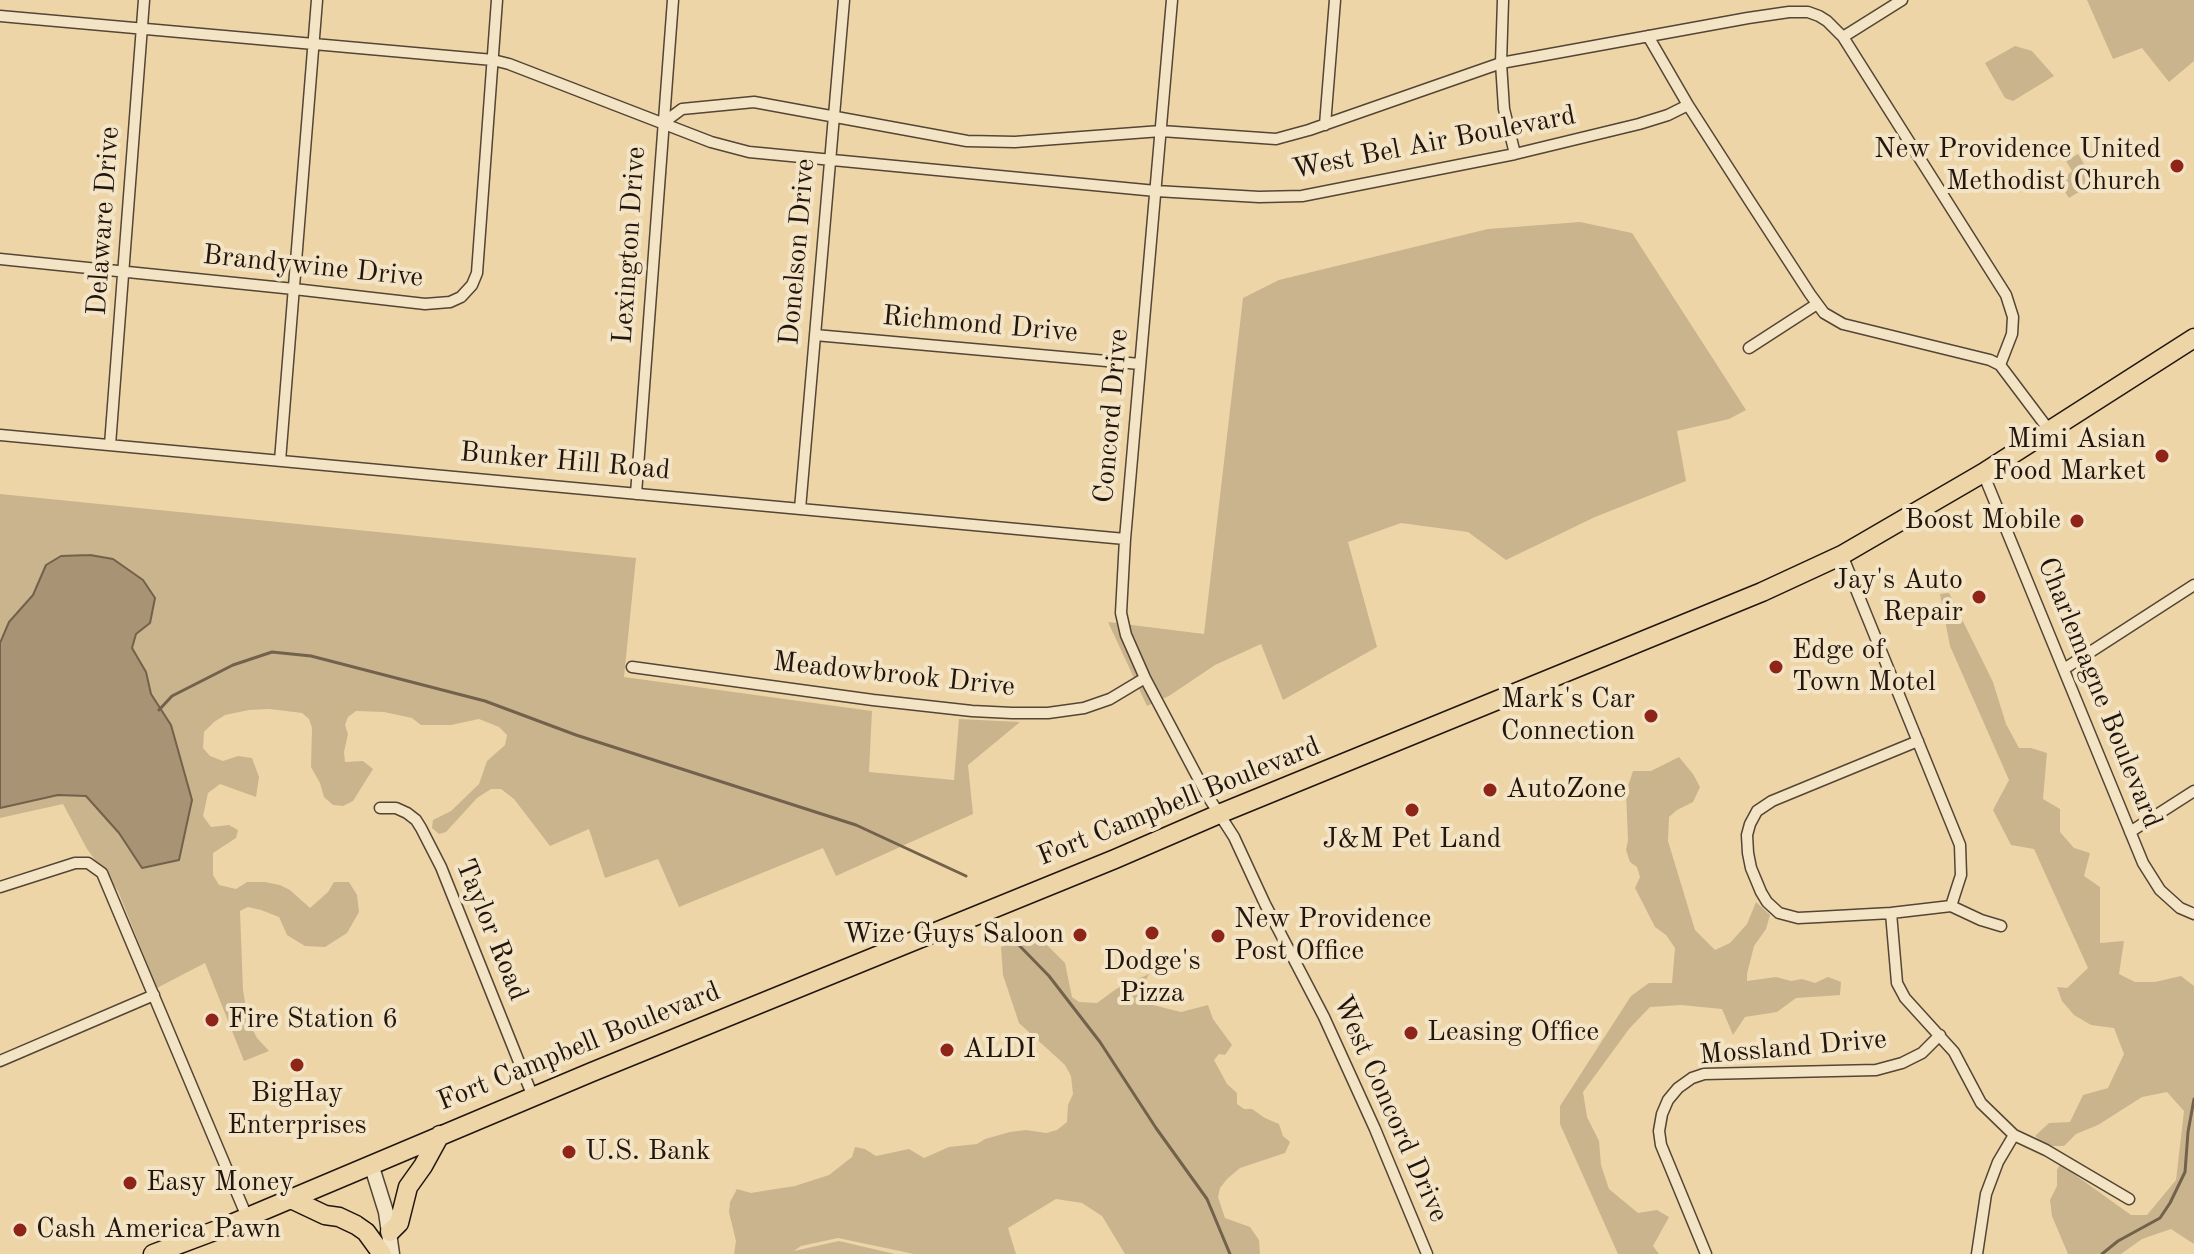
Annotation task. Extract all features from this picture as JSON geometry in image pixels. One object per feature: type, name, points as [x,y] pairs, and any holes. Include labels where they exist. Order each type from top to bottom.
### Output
[{"type":"highway","name":"Fort Campbell Boulevard","points":[[153,1254],[1692,621],[1842,555],[1983,473],[2194,338]]},
{"type":"highway","points":[[390,1232],[399,1223],[408,1187],[440,1135]]},
{"type":"highway","points":[[289,1198],[356,1225],[366,1232],[382,1254]]},
{"type":"street","name":"Delaware Drive","points":[[110,445],[144,0]]},
{"type":"street","points":[[280,461],[317,0]]},
{"type":"street","name":"Brandywine Drive","points":[[0,259],[425,304],[450,302],[461,297],[472,285],[477,273],[497,0]]},
{"type":"street","name":"Lexington Drive","points":[[636,494],[673,0]]},
{"type":"street","name":"Donelson Drive","points":[[800,509],[844,0]]},
{"type":"street","name":"Concord Drive","points":[[1172,0],[1121,613],[1126,635],[1145,678],[1219,814]]},
{"type":"street","points":[[1325,125],[1335,0]]},
{"type":"street","points":[[1503,0],[1501,63],[1504,109],[1515,154]]},
{"type":"street","points":[[1843,37],[1902,0]]},
{"type":"street","points":[[663,123],[682,109],[743,102],[767,103],[967,141],[1015,142],[1161,131],[1276,139],[1325,125],[1501,63],[1799,12],[1819,16],[1843,37],[2006,295],[2013,317],[2012,334],[2000,365]]},
{"type":"street","name":"West Bel Air Boulevard","points":[[0,16],[493,60],[711,142],[749,152],[1156,191],[1259,197],[1302,196],[1515,154],[1639,124],[1688,105]]},
{"type":"street","points":[[1648,36],[1688,105],[1824,313],[1843,324],[2000,365],[2049,430]]},
{"type":"street","points":[[1749,348],[1817,304]]},
{"type":"street","name":"Richmond Drive","points":[[815,335],[1140,364]]},
{"type":"street","name":"Bunker Hill Road","points":[[0,435],[1125,539]]},
{"type":"street","name":"Charlemagne Boulevard","points":[[1983,473],[2143,863],[2160,890],[2180,908],[2194,914]]},
{"type":"street","points":[[1842,555],[1960,845],[1961,875],[1951,906]]},
{"type":"street","points":[[2064,669],[2194,585]]},
{"type":"street","name":"Meadowbrook Drive","points":[[632,667],[873,700],[1012,713],[1048,713],[1084,708],[1110,699],[1145,678]]},
{"type":"street","points":[[1918,741],[1772,801],[1757,811],[1747,835],[1751,868],[1761,892],[1779,913],[1798,918],[1951,906],[2001,926]]},
{"type":"street","points":[[2130,832],[2194,791]]},
{"type":"street","name":"Taylor Road","points":[[380,808],[396,808],[407,813],[421,828],[441,867],[533,1097]]},
{"type":"street","name":"West Concord Drive","points":[[1219,814],[1234,837],[1324,1017],[1379,1136],[1427,1254]]},
{"type":"street","points":[[0,887],[75,863],[88,863],[102,873],[247,1217]]},
{"type":"street","points":[[1891,913],[1897,983],[1905,998],[1954,1052],[1981,1103],[2014,1135],[2046,1150],[2129,1199]]},
{"type":"street","points":[[0,1061],[154,995]]},
{"type":"street","name":"Mossland Drive","points":[[1706,1254],[1661,1145],[1659,1131],[1662,1114],[1678,1088],[1704,1074],[1876,1070],[1902,1063],[1922,1053],[1940,1035]]},
{"type":"street","points":[[1977,1254],[1986,1194],[1998,1162],[2014,1135]]},
{"type":"street","points":[[371,1164],[382,1196],[392,1254]]},
{"type":"shaded area","points":[[2087,0],[2194,0],[2194,61],[2169,82],[2142,48],[2113,59]]},
{"type":"shaded area","points":[[2015,46],[2032,51],[2054,76],[2013,101],[2005,98],[1985,63]]},
{"type":"shaded area","points":[[2078,154],[2095,182],[2069,198],[2061,186],[2072,171],[2066,161]]},
{"type":"shaded area","points":[[1580,222],[1632,233],[1746,410],[1729,419],[1677,431],[1686,481],[1595,517],[1506,560],[1468,532],[1401,523],[1348,542],[1377,647],[1283,700],[1261,644],[1215,665],[1169,696],[1147,706],[1108,622],[1204,634],[1243,298],[1279,280],[1488,229]]},
{"type":"shaded area","points":[[0,494],[636,558],[624,677],[872,711],[869,772],[954,780],[959,719],[1020,722],[968,765],[973,814],[836,876],[823,848],[679,907],[658,859],[605,878],[589,829],[550,846],[514,799],[501,789],[491,789],[477,798],[446,832],[439,834],[432,828],[433,820],[451,811],[479,784],[487,761],[505,745],[507,735],[499,727],[479,719],[451,725],[421,725],[412,718],[384,712],[356,711],[348,717],[345,725],[348,734],[345,762],[363,761],[373,769],[353,801],[343,806],[333,805],[324,797],[311,767],[312,728],[309,719],[302,713],[269,709],[225,715],[204,732],[203,748],[210,756],[223,761],[238,756],[252,758],[259,777],[256,797],[220,784],[208,793],[203,816],[211,827],[229,825],[238,830],[236,838],[213,853],[213,875],[219,885],[236,889],[247,882],[280,885],[310,908],[334,882],[349,882],[357,895],[359,912],[347,933],[325,947],[305,946],[287,935],[279,917],[248,907],[240,911],[243,990],[248,1021],[269,1051],[244,1061],[205,963],[157,988],[118,891],[87,849],[63,804],[0,818]]},
{"type":"shaded area","points":[[90,555],[113,559],[143,580],[155,598],[150,623],[136,634],[132,648],[146,672],[151,694],[171,725],[192,800],[179,860],[142,868],[119,833],[86,796],[58,795],[0,808],[0,643],[9,622],[33,595],[46,565],[61,556]]},
{"type":"shaded area","points":[[1949,593],[1993,682],[2006,724],[2019,748],[2047,753],[2043,799],[2060,809],[2060,832],[2074,848],[2090,853],[2084,876],[2100,887],[2100,943],[2124,941],[2119,974],[2135,982],[2155,982],[2181,976],[2194,986],[2194,1244],[2171,1229],[2142,1239],[2121,1254],[2068,1254],[2052,1216],[2050,1200],[2057,1186],[2060,1164],[2131,1215],[2147,1215],[2176,1180],[2184,1111],[2167,1092],[2142,1097],[2098,1125],[2076,1134],[2064,1146],[2047,1146],[2035,1136],[2049,1123],[2070,1122],[2083,1095],[2108,1088],[2124,1054],[2114,1028],[2091,1025],[2074,1015],[2062,1001],[2057,987],[2067,988],[2088,968],[2034,849],[2011,845],[1993,810],[2009,780],[1950,646],[1940,594]]},
{"type":"shaded area","points":[[1679,757],[1700,787],[1693,802],[1669,817],[1668,841],[1695,930],[1715,950],[1730,943],[1747,924],[1756,902],[1770,915],[1766,929],[1754,946],[1747,981],[1776,977],[1815,983],[1828,977],[1841,982],[1840,995],[1796,998],[1777,1012],[1745,1017],[1733,1035],[1722,1009],[1681,1005],[1650,1007],[1629,1029],[1583,1092],[1587,1117],[1599,1141],[1601,1165],[1609,1189],[1638,1213],[1657,1210],[1669,1217],[1653,1246],[1659,1254],[1618,1254],[1560,1124],[1560,1106],[1631,996],[1649,983],[1672,983],[1675,948],[1666,935],[1655,927],[1635,888],[1640,877],[1626,850],[1626,792],[1633,771],[1651,771]]},
{"type":"shaded area","points":[[1035,927],[1041,930],[1042,940],[1065,963],[1072,997],[1079,1002],[1097,1003],[1116,989],[1149,974],[1145,982],[1149,1004],[1181,1012],[1208,1005],[1213,1019],[1232,1045],[1225,1055],[1219,1054],[1214,1060],[1227,1084],[1237,1093],[1237,1104],[1279,1124],[1283,1136],[1290,1142],[1285,1153],[1240,1168],[1220,1188],[1218,1197],[1225,1218],[1250,1227],[1259,1240],[1260,1254],[1125,1254],[1102,1216],[1082,1203],[1056,1199],[1008,1228],[1016,1254],[914,1254],[838,1238],[801,1246],[794,1251],[839,1241],[895,1254],[734,1254],[736,1241],[729,1212],[737,1189],[751,1193],[795,1186],[829,1175],[852,1157],[855,1147],[876,1156],[909,1149],[924,1158],[949,1147],[977,1144],[1010,1132],[1026,1130],[1046,1133],[1057,1130],[1067,1122],[1068,1105],[1073,1094],[1071,1076],[1065,1065],[1019,1023],[1003,975],[1001,947]]},
{"type":"waterway","points":[[159,710],[172,696],[233,665],[272,652],[311,656],[485,701],[576,735],[856,825],[966,876]]},
{"type":"waterway","points":[[1013,939],[1049,976],[1100,1042],[1207,1199],[1230,1254]]},
{"type":"waterway","points":[[2102,1254],[2118,1241],[2160,1218],[2170,1203],[2185,1172],[2194,1099]]},
{"type":"place","name":"New Providence United Methodist Church","points":[[2177,166]]},
{"type":"place","name":"Mimi Asian Food Market","points":[[2162,456]]},
{"type":"place","name":"Boost Mobile","points":[[2077,521]]},
{"type":"place","name":"Jay's Auto Repair","points":[[1979,597]]},
{"type":"place","name":"Edge of Town Motel","points":[[1776,667]]},
{"type":"place","name":"Mark's Car Connection","points":[[1651,716]]},
{"type":"place","name":"AutoZone","points":[[1490,790]]},
{"type":"place","name":"J&M Pet Land","points":[[1412,810]]},
{"type":"place","name":"Dodge's Pizza","points":[[1152,933]]},
{"type":"place","name":"Wize Guys Saloon","points":[[1080,935]]},
{"type":"place","name":"New Providence Post Office","points":[[1218,936]]},
{"type":"place","name":"Fire Station 6","points":[[212,1020]]},
{"type":"place","name":"Leasing Office","points":[[1411,1033]]},
{"type":"place","name":"ALDI","points":[[947,1050]]},
{"type":"place","name":"BigHay Enterprises","points":[[297,1065]]},
{"type":"place","name":"U.S. Bank","points":[[569,1152]]},
{"type":"place","name":"Easy Money","points":[[130,1183]]},
{"type":"place","name":"Cash America Pawn","points":[[20,1230]]}]
